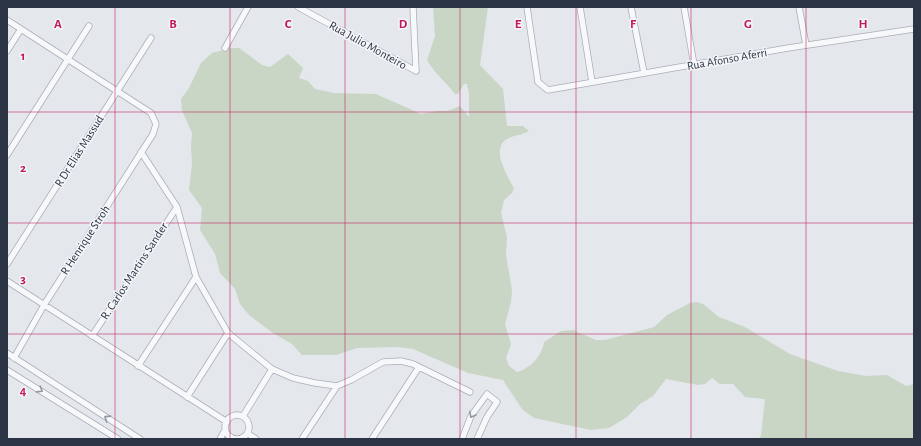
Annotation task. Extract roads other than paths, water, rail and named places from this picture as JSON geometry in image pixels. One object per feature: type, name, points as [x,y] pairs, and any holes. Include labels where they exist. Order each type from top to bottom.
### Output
[{"type":"street","points":[[225,48],[248,7]]},
{"type":"street","name":"Rua Julio Monteiro","points":[[298,7],[416,71],[413,7]]},
{"type":"street","name":"Rua Afonso Aferri","points":[[527,7],[538,82],[542,87],[548,90],[806,45],[914,29]]},
{"type":"street","points":[[580,7],[592,82]]},
{"type":"street","points":[[631,7],[644,73]]},
{"type":"street","points":[[684,7],[694,65]]},
{"type":"street","points":[[799,7],[806,45]]},
{"type":"street","points":[[7,20],[117,91]]},
{"type":"street","points":[[7,155],[90,26]]},
{"type":"street","points":[[7,51],[21,29]]},
{"type":"street","name":"R Dr Elias Massud","points":[[7,264],[151,38]]},
{"type":"street","name":"R Henrique Stroh","points":[[14,358],[44,305],[154,132],[156,122],[150,113],[117,91]]},
{"type":"street","points":[[141,152],[177,207],[196,277],[228,333],[272,369],[315,383],[337,386],[377,365],[389,361],[408,362],[470,392]]},
{"type":"street","name":"R. Carlos Martins Sander","points":[[92,336],[177,207]]},
{"type":"street","points":[[138,366],[196,277]]},
{"type":"street","points":[[7,281],[226,422]]},
{"type":"street","points":[[187,397],[228,333]]},
{"type":"street","points":[[7,354],[140,439]]},
{"type":"street","points":[[372,439],[419,367]]},
{"type":"street","points":[[243,416],[272,369]]},
{"type":"street","points":[[7,370],[118,439]]},
{"type":"street","points":[[302,439],[337,386]]},
{"type":"street","points":[[462,439],[471,416],[487,394],[497,402],[487,417],[476,439]]},
{"type":"street","points":[[220,439],[226,430],[226,422],[231,417],[237,415],[243,416],[248,421],[249,427],[247,434],[240,438],[235,438],[226,430]]},
{"type":"street","points":[[247,434],[256,439]]}]
